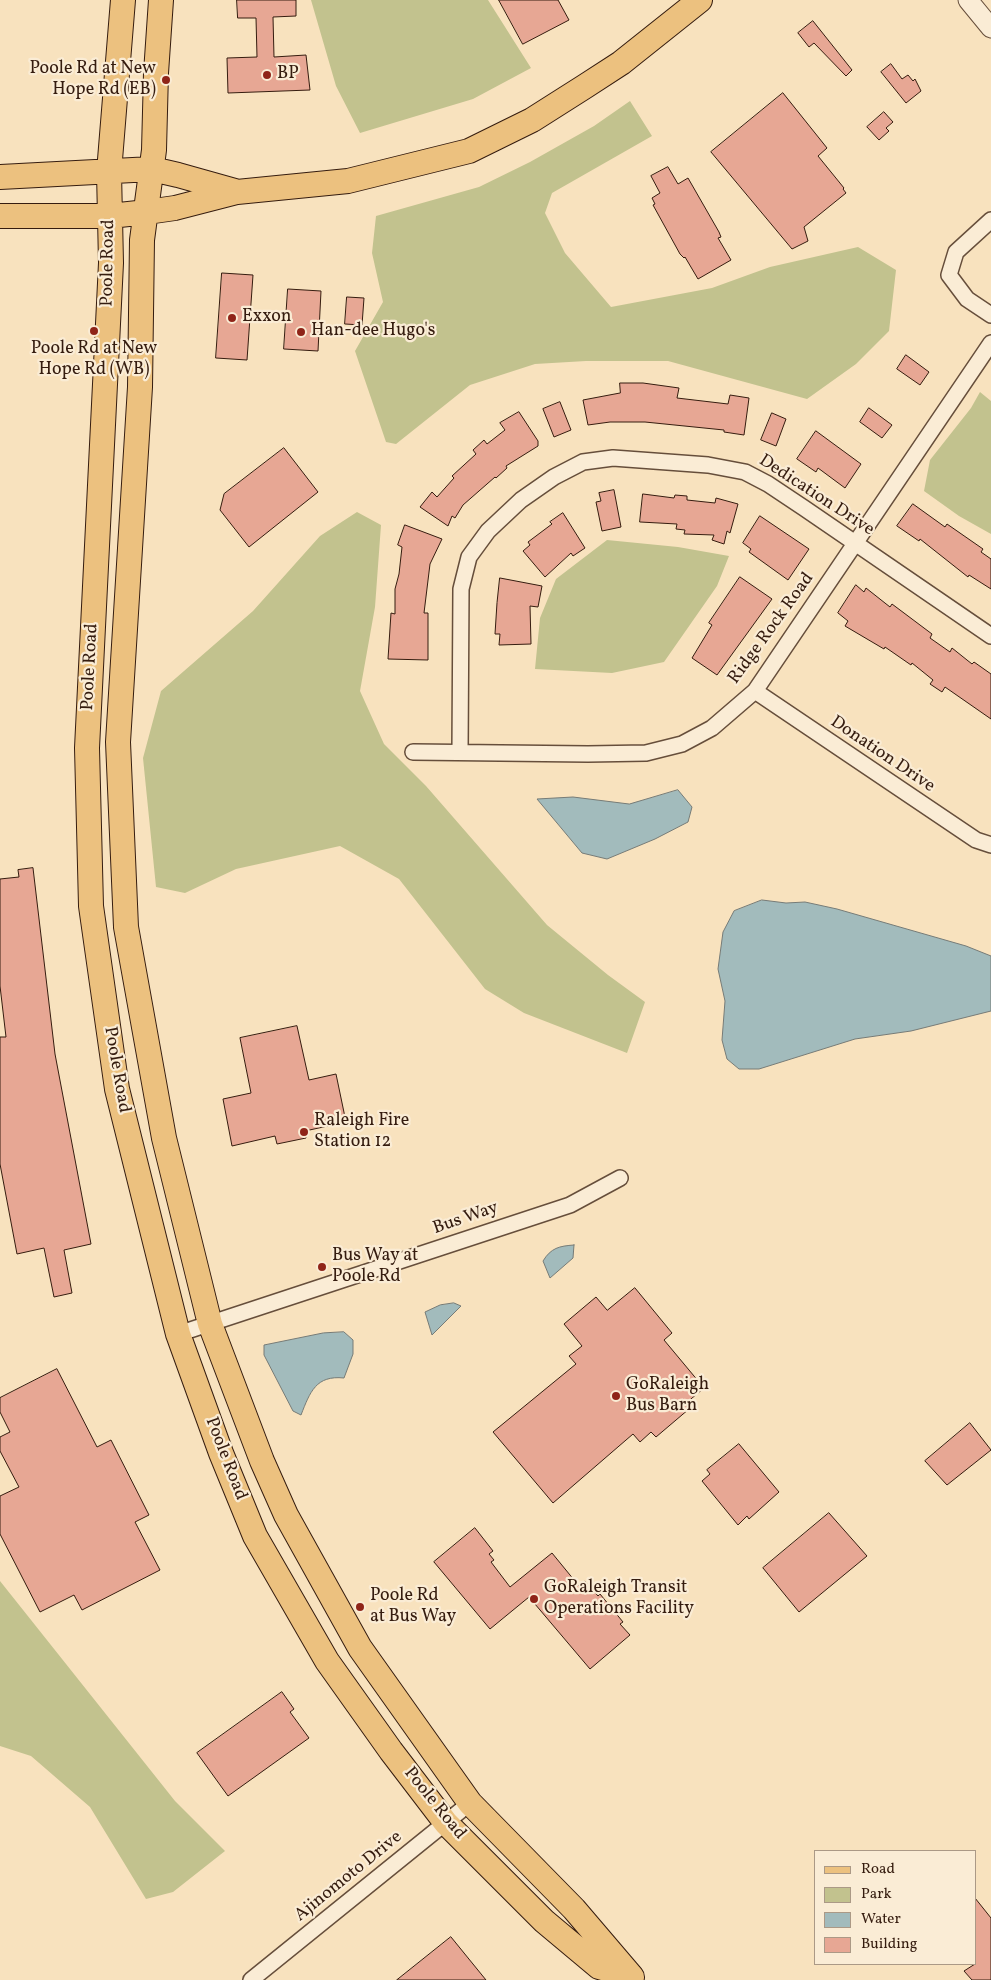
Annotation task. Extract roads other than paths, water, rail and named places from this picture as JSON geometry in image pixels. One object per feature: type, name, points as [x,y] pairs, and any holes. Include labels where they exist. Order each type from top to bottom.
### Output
[{"type":"main road","name":"Poole Road","points":[[123,0],[109,172],[111,263],[87,748],[91,906],[116,1083],[178,1334],[220,1453],[256,1536],[327,1661],[391,1751],[446,1823],[544,1921],[599,1967],[632,1977]]},
{"type":"main road","name":"Poole Road","points":[[161,0],[152,170],[142,240],[140,387],[118,742],[126,927],[164,1138],[210,1324],[262,1462],[286,1515],[360,1648],[470,1803],[574,1909],[632,1977]]},
{"type":"main road","points":[[0,216],[110,216],[147,212],[175,208],[237,192],[348,181],[469,151],[532,120],[621,63],[700,0]]},
{"type":"main road","points":[[0,177],[152,170],[178,175],[237,192]]},
{"type":"main road","points":[[87,748],[118,742]]},
{"type":"street","points":[[968,0],[991,28]]},
{"type":"street","points":[[991,220],[956,252],[949,275],[967,299],[991,315]]},
{"type":"street","name":"Ridge Rock Road","points":[[413,752],[646,754],[682,744],[712,728],[755,691],[991,343]]},
{"type":"street","name":"Dedication Drive","points":[[460,752],[461,589],[469,557],[488,531],[521,500],[583,462],[613,458],[708,465],[745,472],[768,484],[991,636]]},
{"type":"street","name":"Donation Drive","points":[[755,691],[976,840],[991,845]]},
{"type":"street","name":"Bus Way","points":[[178,1334],[570,1205],[620,1178]]},
{"type":"street","name":"Ajinomoto Drive","points":[[251,1980],[470,1803]]},
{"type":"water","points":[[678,790],[692,807],[688,822],[655,839],[607,859],[582,853],[537,799],[573,797],[629,804]]},
{"type":"water","points":[[762,900],[786,903],[805,902],[837,909],[966,946],[991,956],[991,1011],[911,1031],[855,1039],[759,1069],[739,1069],[727,1059],[722,1040],[725,1001],[718,969],[723,932],[734,911]]},
{"type":"water","points":[[574,1245],[573,1258],[550,1278],[543,1261],[556,1248]]},
{"type":"water","points":[[454,1303],[461,1306],[432,1335],[425,1312],[440,1305]]},
{"type":"water","points":[[344,1332],[353,1340],[353,1354],[344,1378],[327,1379],[320,1382],[311,1392],[301,1415],[293,1411],[264,1355],[264,1345],[323,1333]]},
{"type":"place","name":"BP","points":[[267,75]]},
{"type":"place","name":"Poole Rd at New Hope Rd (EB)","points":[[166,80]]},
{"type":"place","name":"Exxon","points":[[232,318]]},
{"type":"place","name":"Poole Rd at New Hope Rd (WB)","points":[[94,331]]},
{"type":"place","name":"Han-dee Hugo's","points":[[301,332]]},
{"type":"place","name":"Raleigh Fire Station 12","points":[[304,1132]]},
{"type":"place","name":"Bus Way at Poole Rd","points":[[322,1267]]},
{"type":"place","name":"GoRaleigh Bus Barn","points":[[616,1396]]},
{"type":"place","name":"GoRaleigh Transit Operations Facility","points":[[534,1599]]},
{"type":"place","name":"Poole Rd at Bus Way","points":[[360,1607]]}]
